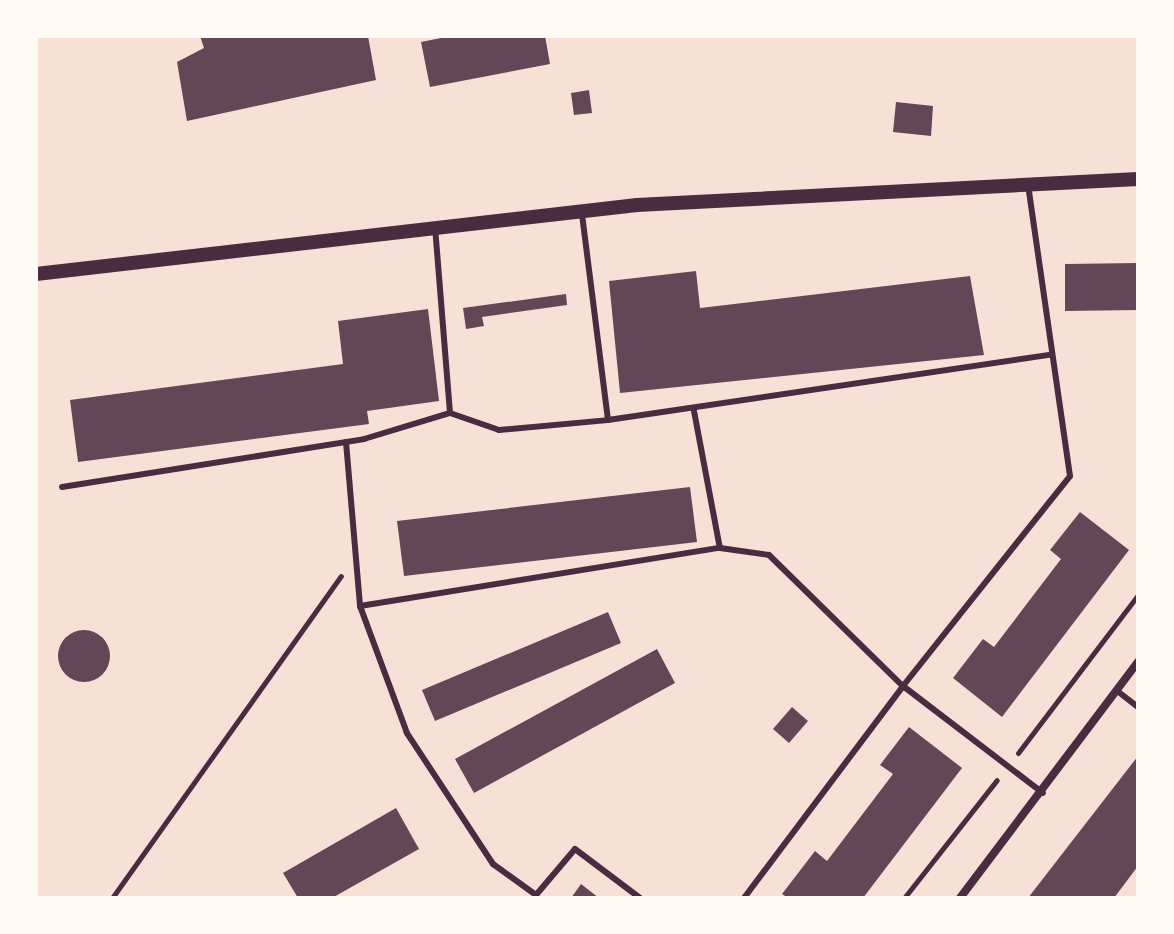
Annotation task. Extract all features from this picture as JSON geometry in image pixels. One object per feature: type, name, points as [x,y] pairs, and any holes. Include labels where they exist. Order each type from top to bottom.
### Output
[{"type":"street","points":[[36,274],[581,211],[1028,182],[1138,179]]},
{"type":"street","points":[[960,898],[1043,793],[1138,662]]},
{"type":"lane","points":[[744,898],[903,686],[1070,476],[1049,355],[1028,182]]},
{"type":"lane","points":[[581,211],[608,420]]},
{"type":"lane","points":[[435,228],[450,413]]},
{"type":"lane","points":[[62,487],[346,442],[450,413],[499,430],[608,420],[694,411],[1049,355]]},
{"type":"lane","points":[[694,411],[720,548]]},
{"type":"lane","points":[[346,442],[353,559],[360,606],[407,733],[493,864],[535,896],[575,849],[640,898]]},
{"type":"lane","points":[[360,606],[720,548],[769,555],[903,686],[1043,793]]},
{"type":"lane","points":[[1116,690],[1138,707]]},
{"type":"path","points":[[112,898],[353,559]]},
{"type":"path","points":[[904,898],[1138,595]]},
{"type":"building","points":[[200,36],[368,36],[376,80],[187,121],[177,62],[204,48]]},
{"type":"building","points":[[451,36],[545,36],[550,64],[430,87],[421,42]]},
{"type":"building","points":[[589,90],[592,113],[574,115],[571,93]]},
{"type":"building","points":[[896,102],[933,106],[931,136],[893,132]]},
{"type":"building","points":[[1138,263],[1138,310],[1065,311],[1065,264]]},
{"type":"building","points":[[696,271],[700,308],[970,276],[984,355],[620,393],[609,281]]},
{"type":"building","points":[[566,294],[567,305],[482,317],[484,326],[466,329],[463,308]]},
{"type":"building","points":[[428,309],[439,401],[367,411],[369,424],[78,462],[70,400],[343,364],[338,321]]},
{"type":"building","points":[[690,487],[697,542],[404,576],[397,521]]},
{"type":"building","points":[[1080,512],[1129,550],[1002,717],[953,678],[983,639],[994,647],[1061,559],[1050,550]]},
{"type":"building","points":[[608,612],[621,643],[435,721],[422,690]]},
{"type":"building","points":[[84,630],[102,638],[110,656],[102,674],[84,682],[66,674],[58,656],[66,638]]},
{"type":"building","points":[[657,649],[675,683],[474,793],[455,759]]},
{"type":"building","points":[[792,707],[808,721],[789,743],[773,729]]},
{"type":"building","points":[[909,727],[962,768],[863,898],[788,898],[782,894],[815,851],[827,861],[893,774],[880,765]]},
{"type":"building","points":[[1138,756],[1138,866],[1114,898],[1028,898]]},
{"type":"building","points":[[396,808],[419,849],[332,898],[298,898],[283,873]]},
{"type":"building","points":[[581,884],[599,898],[571,898]]}]
